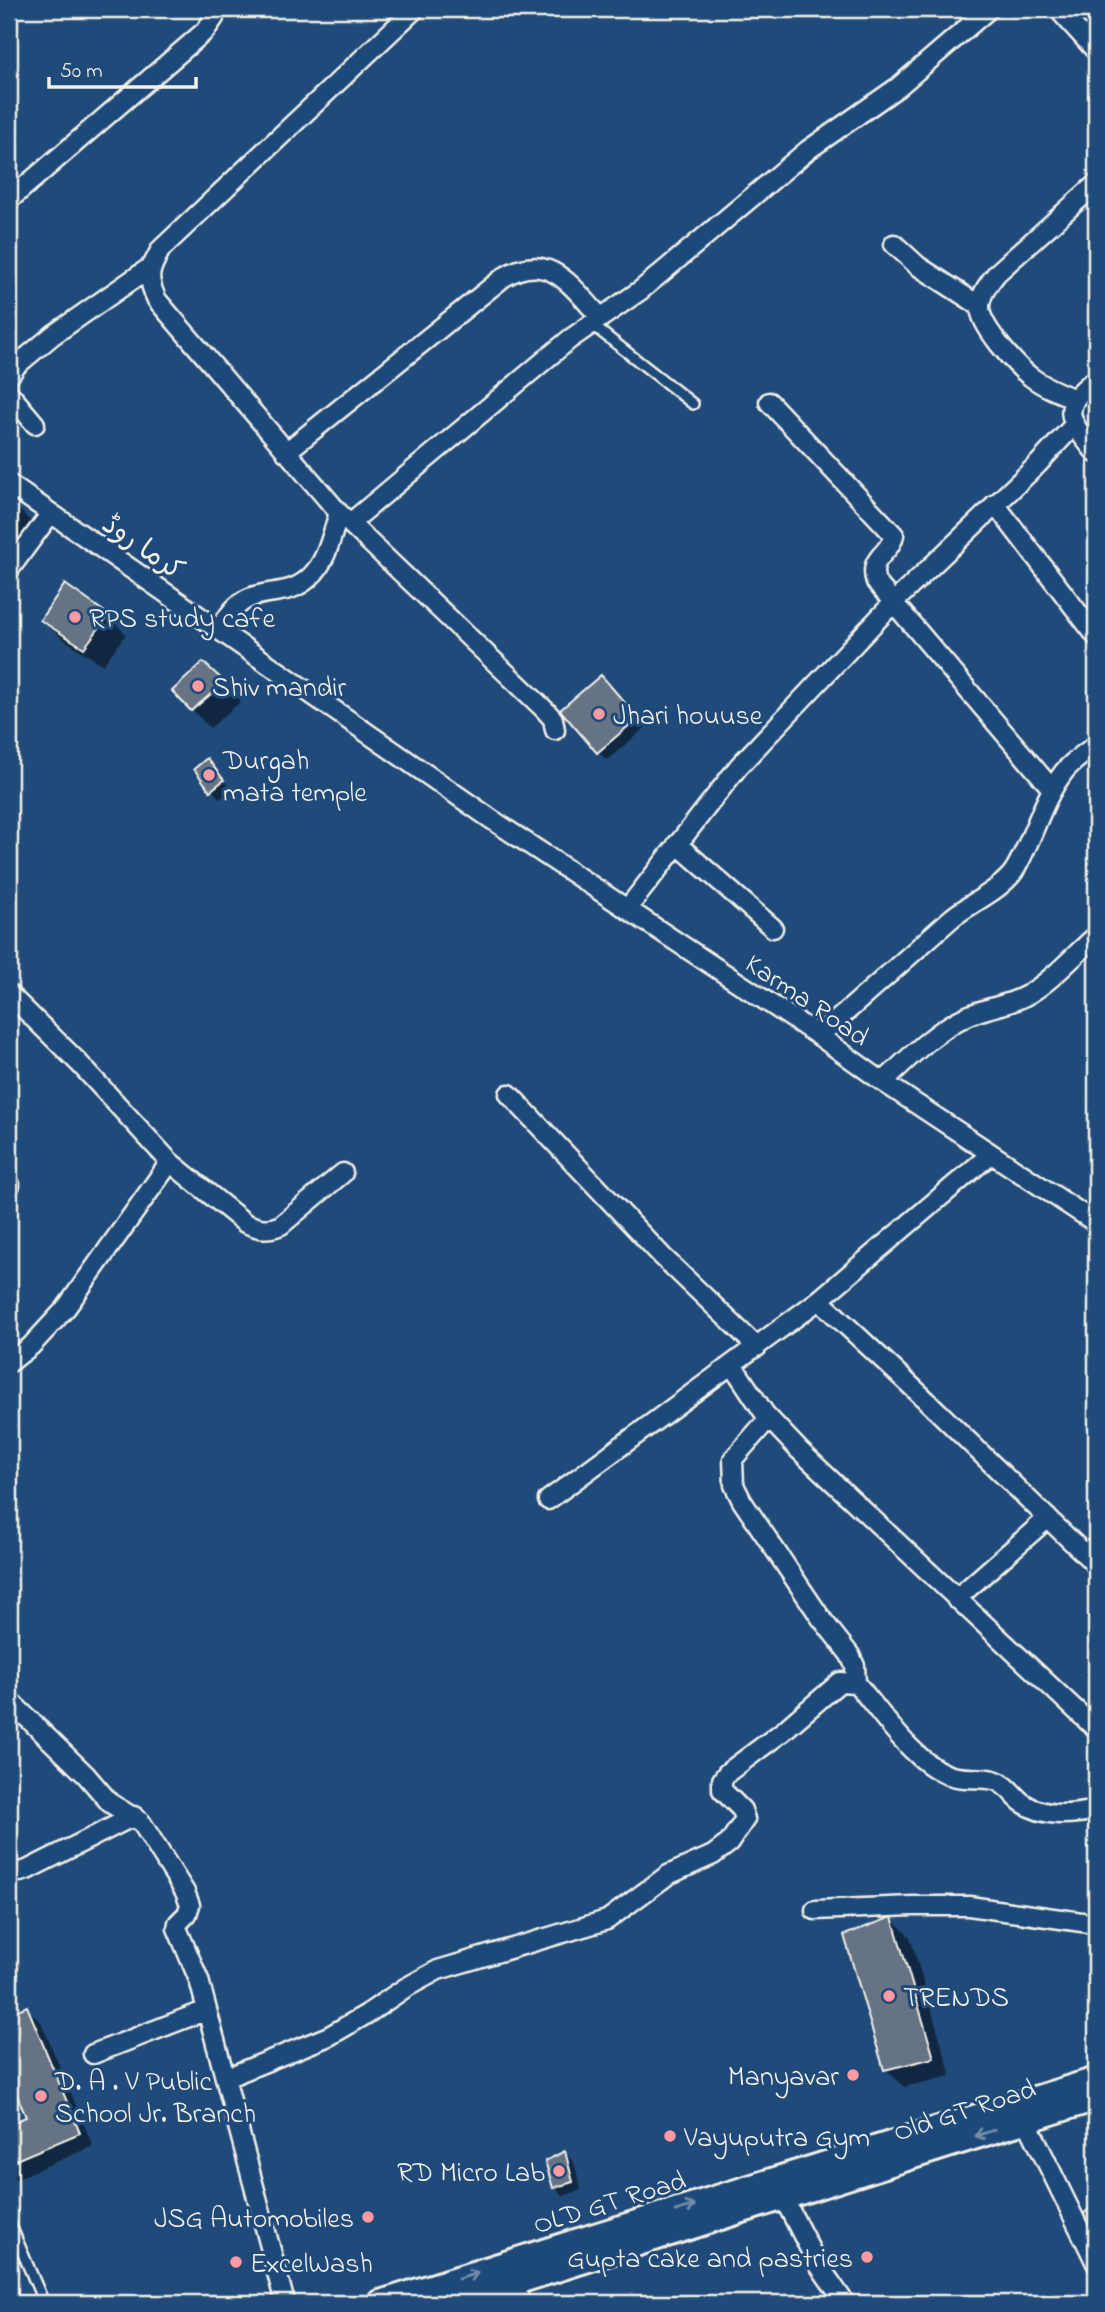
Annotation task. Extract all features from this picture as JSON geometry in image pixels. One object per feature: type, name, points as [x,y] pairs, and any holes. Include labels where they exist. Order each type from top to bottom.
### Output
[{"type":"main road","name":"OLD GT Road","points":[[380,2303],[1096,2080]]},
{"type":"main road","name":"Old GT Road","points":[[449,2303],[517,2293],[783,2197],[1096,2098]]},
{"type":"street","points":[[9,200],[205,31],[214,18],[211,9]]},
{"type":"street","points":[[415,9],[160,249],[152,266],[149,283],[158,300],[345,518],[545,710],[552,719],[555,730]]},
{"type":"street","points":[[219,630],[234,608],[249,598],[284,592],[297,587],[311,576],[345,518],[570,339],[641,290],[808,150],[898,87],[989,9]]},
{"type":"street","points":[[1058,9],[1096,51]]},
{"type":"street","points":[[1075,399],[1044,386],[1029,376],[983,321],[980,306],[985,289],[997,273],[1096,184]]},
{"type":"street","points":[[894,244],[918,266],[980,306]]},
{"type":"street","points":[[9,376],[17,365],[53,335],[152,266]]},
{"type":"street","points":[[286,452],[503,277],[518,268],[539,267],[559,274],[596,321]]},
{"type":"street","points":[[1096,379],[1075,399],[1071,410],[1074,425],[1096,453]]},
{"type":"street","points":[[9,393],[35,424]]},
{"type":"street","points":[[769,402],[894,535],[877,559],[874,575],[876,582],[1052,789]]},
{"type":"street","points":[[626,909],[739,766],[894,602],[1038,464],[1074,425]]},
{"type":"street","name":"کرما روڈ","points":[[9,484],[491,819]]},
{"type":"street","points":[[995,504],[1096,636]]},
{"type":"street","points":[[9,570],[51,513]]},
{"type":"street","points":[[819,1036],[953,917],[970,903],[993,891],[1013,873],[1052,789],[1065,770],[1096,745]]},
{"type":"street","name":"Karma Road","points":[[491,819],[1096,1223]]},
{"type":"street","points":[[677,844],[773,928]]},
{"type":"street","points":[[883,1082],[931,1038],[950,1025],[969,1014],[1012,1003],[1028,995],[1096,936]]},
{"type":"street","points":[[9,994],[79,1063],[170,1163],[245,1223],[270,1230],[281,1225],[343,1173]]},
{"type":"street","points":[[509,1094],[663,1257],[757,1347]]},
{"type":"street","points":[[548,1500],[819,1300],[991,1154]]},
{"type":"street","points":[[9,1363],[31,1346],[66,1308],[170,1163]]},
{"type":"street","points":[[819,1300],[1096,1564]]},
{"type":"street","points":[[733,1366],[769,1418],[799,1450],[1096,1729]]},
{"type":"street","points":[[769,1418],[733,1459],[734,1485],[821,1618],[850,1655],[855,1666],[856,1683],[913,1750],[948,1775],[965,1779],[994,1780],[1008,1787],[1023,1803],[1047,1813],[1066,1815],[1096,1810]]},
{"type":"street","points":[[956,1599],[1048,1518]]},
{"type":"street","points":[[226,2078],[329,2036],[438,1970],[607,1920],[668,1875],[713,1855],[730,1843],[745,1819],[742,1810],[722,1790],[722,1780],[727,1773],[782,1732],[840,1682],[856,1683]]},
{"type":"street","points":[[9,1700],[86,1775],[110,1803],[141,1822],[185,1892],[190,1905],[189,1911],[177,1928],[199,1980],[285,2303]]},
{"type":"street","points":[[9,1870],[27,1870],[134,1816]]},
{"type":"street","points":[[815,1910],[969,1906],[1096,1924]]},
{"type":"street","points":[[93,2054],[207,2010]]},
{"type":"street","points":[[1026,2120],[1096,2263]]},
{"type":"street","points":[[783,2197],[811,2252],[845,2303]]},
{"type":"lane","points":[[596,321],[693,404]]},
{"type":"lane","points":[[9,2221],[44,2303]]},
{"type":"building","name":"RPS study cafe","points":[[65,584],[109,615],[84,648],[40,620]]},
{"type":"building","name":"Shiv mandir","points":[[203,662],[225,682],[191,711],[172,691]]},
{"type":"building","name":"Jhari houuse","points":[[601,675],[638,718],[597,753],[560,710]]},
{"type":"building","name":"Durgah mata temple","points":[[207,758],[224,780],[210,791],[194,769]]},
{"type":"building","name":"TRENDS","points":[[892,1917],[934,2058],[884,2070],[844,1935]]},
{"type":"building","name":"D. A . V Public School Jr. Branch","points":[[27,2006],[80,2133],[9,2163],[9,2124],[26,2117],[9,2076],[9,2014]]},
{"type":"building","name":"RD Micro Lab","points":[[565,2151],[573,2182],[553,2188],[545,2161]]},
{"type":"building","points":[[1096,2206],[1096,2237],[1093,2232],[1085,2233],[1080,2217]]},
{"type":"place","name":"RPS study cafe","points":[[75,617]]},
{"type":"place","name":"Shiv mandir","points":[[198,686]]},
{"type":"place","name":"Jhari houuse","points":[[599,714]]},
{"type":"place","name":"Durgah mata temple","points":[[209,775]]},
{"type":"place","name":"TRENDS","points":[[889,1996]]},
{"type":"place","name":"Manyavar","points":[[853,2075]]},
{"type":"place","name":"D. A . V Public School Jr. Branch","points":[[41,2096]]},
{"type":"place","name":"Vayuputra Gym","points":[[670,2136]]},
{"type":"place","name":"RD Micro Lab","points":[[559,2171]]},
{"type":"place","name":"JSG Automobiles","points":[[368,2217]]},
{"type":"place","name":"Gupta cake and pastries","points":[[867,2257]]},
{"type":"place","name":"ExcelWash","points":[[236,2262]]}]
